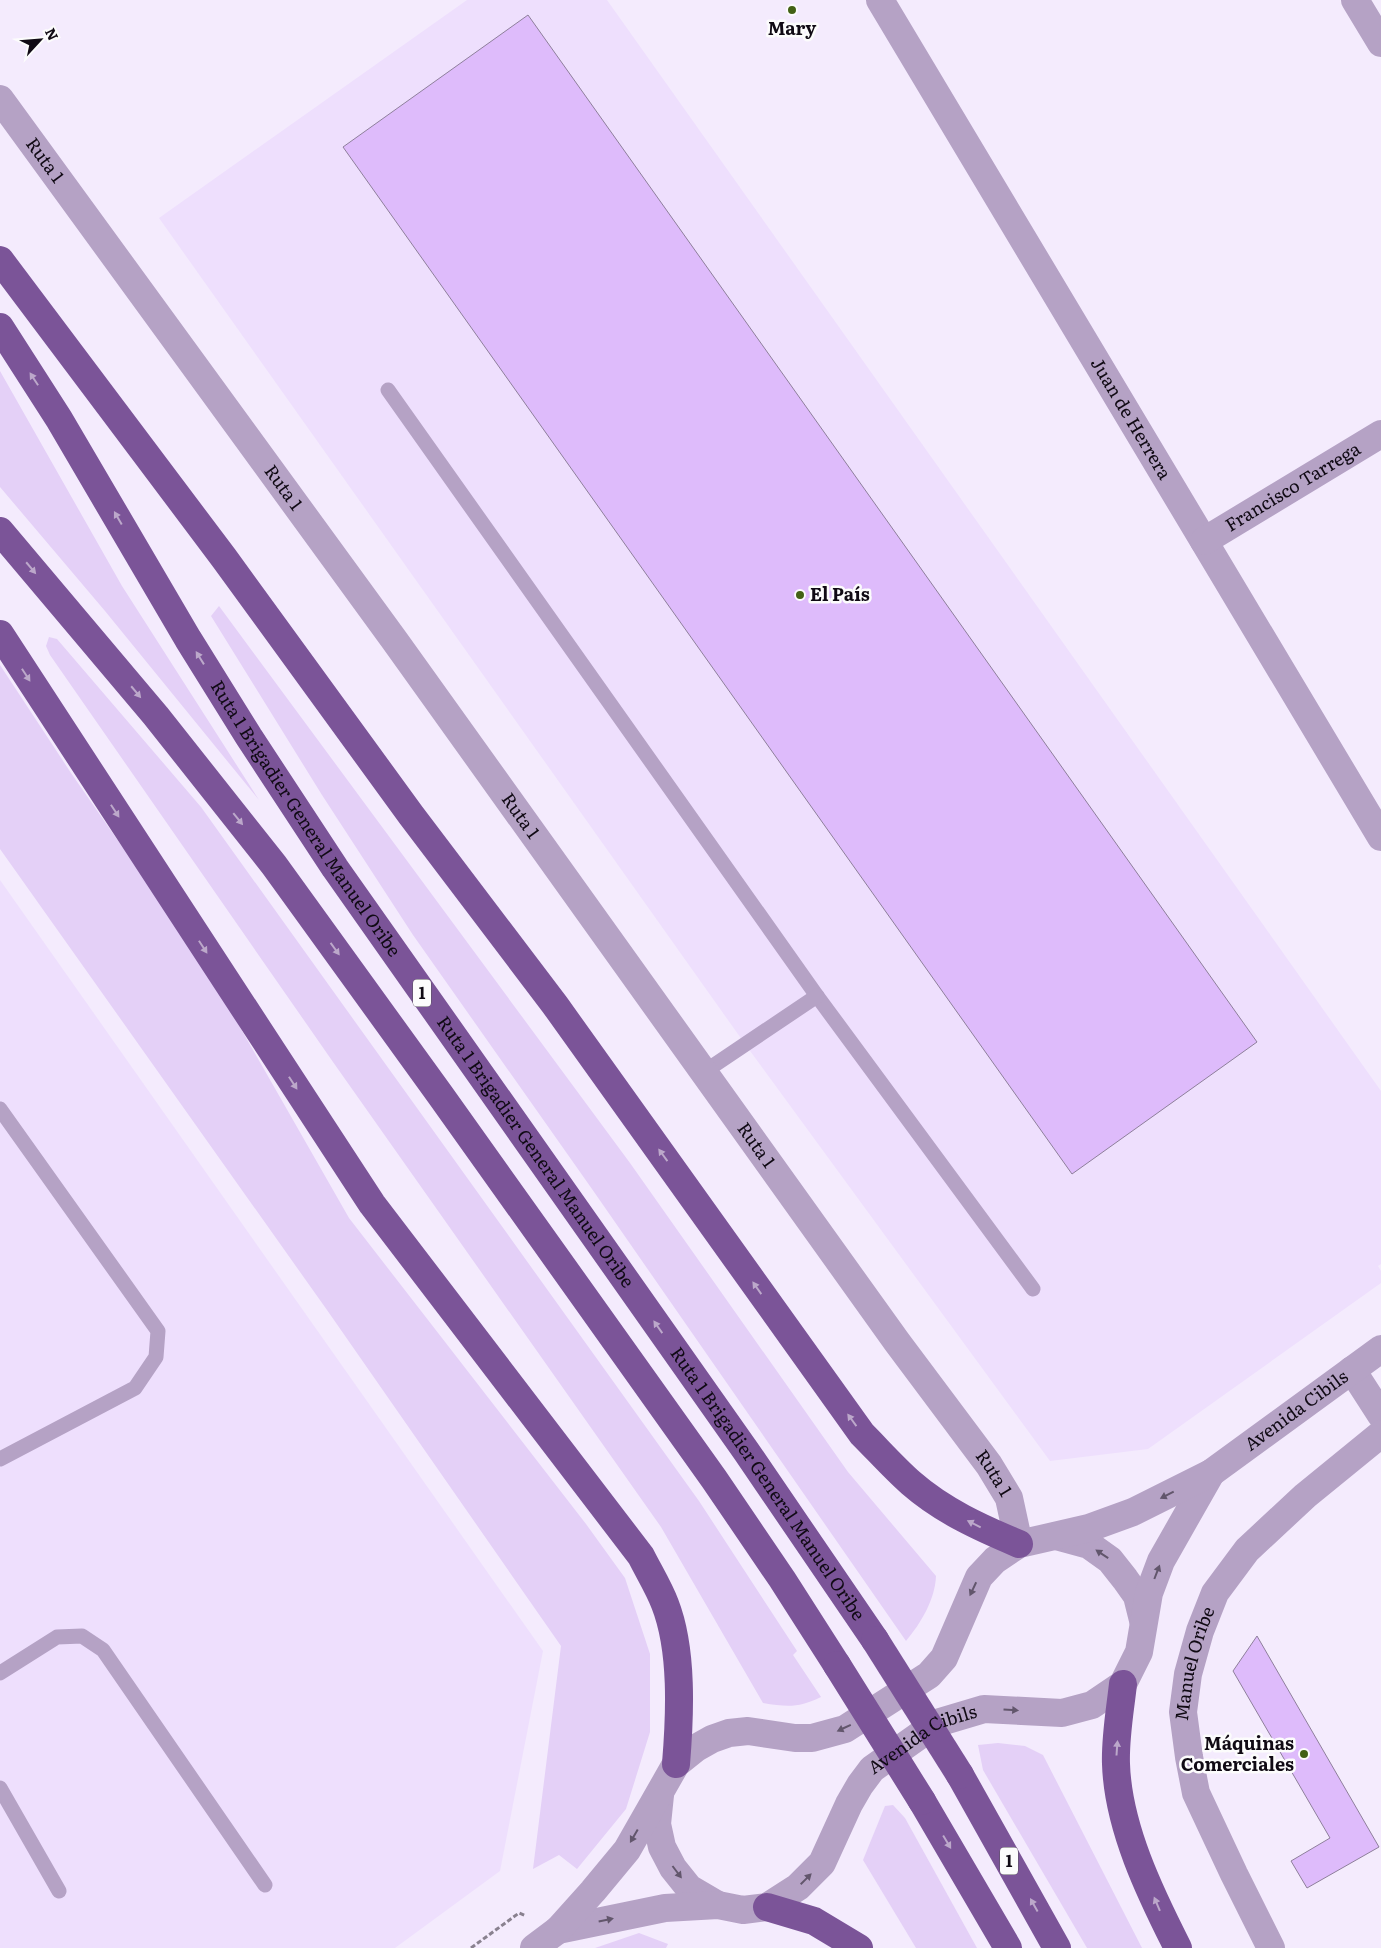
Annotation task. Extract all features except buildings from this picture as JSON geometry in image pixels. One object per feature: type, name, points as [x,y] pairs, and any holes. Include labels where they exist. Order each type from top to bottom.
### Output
[{"type":"highway","points":[[0,260],[224,558],[411,815],[555,1005],[862,1434],[911,1484],[974,1525],[1019,1544]]},
{"type":"highway","name":"Ruta 1 Brigadier General Manuel Oribe","points":[[0,327],[59,418],[233,712],[334,868],[746,1451],[875,1640],[960,1775],[1057,1948]]},
{"type":"highway","points":[[0,531],[156,716],[274,865],[714,1478],[837,1665],[922,1801],[1008,1948]]},
{"type":"highway","points":[[0,634],[372,1204],[641,1556],[666,1604],[675,1644],[680,1713],[676,1764]]},
{"type":"highway","points":[[1123,1684],[1116,1764],[1121,1802],[1131,1842],[1163,1918],[1178,1948]]},
{"type":"highway","points":[[767,1907],[814,1921],[859,1948]]},
{"type":"street","name":"Juan de Herrera","points":[[880,0],[1381,837]]},
{"type":"street","points":[[1355,0],[1381,43]]},
{"type":"street","name":"Ruta 1","points":[[0,99],[395,641],[897,1342],[989,1465],[1010,1498],[1019,1544]]},
{"type":"street","name":"Francisco Tarrega","points":[[1204,541],[1381,434]]},
{"type":"street","name":"Avenida Cibils","points":[[534,1948],[558,1930],[593,1892],[626,1850],[676,1764],[696,1748],[712,1739],[729,1733],[748,1731],[795,1738],[812,1738],[845,1729],[929,1675],[944,1658],[979,1577],[995,1560],[1019,1544],[1089,1528],[1133,1512],[1211,1473],[1381,1350]]},
{"type":"street","points":[[1352,1370],[1381,1415]]},
{"type":"street","name":"Manuel Oribe","points":[[1271,1948],[1196,1792],[1188,1757],[1183,1712],[1188,1674],[1200,1631],[1215,1593],[1247,1550],[1306,1496],[1381,1434]]},
{"type":"street","name":"Avenida Cibils","points":[[558,1930],[665,1908],[718,1905],[743,1910],[767,1907],[798,1887],[822,1863],[849,1804],[872,1769],[936,1723],[984,1709],[1062,1713],[1092,1705],[1123,1684],[1140,1652],[1149,1593],[1161,1561],[1211,1473]]},
{"type":"street","points":[[1056,1536],[1088,1545],[1110,1560],[1126,1578],[1137,1596],[1144,1624]]},
{"type":"street","points":[[660,1794],[657,1824],[662,1847],[673,1868],[689,1888],[718,1905]]},
{"type":"lane","points":[[388,390],[817,996],[1033,1289]]},
{"type":"lane","points":[[704,1072],[817,996]]},
{"type":"lane","points":[[0,1109],[158,1331],[156,1357],[135,1388],[0,1459]]},
{"type":"lane","points":[[0,1673],[57,1637],[82,1636],[103,1650],[265,1885]]},
{"type":"lane","points":[[0,1788],[59,1890]]},
{"type":"shaded area","points":[[467,0],[607,0],[1381,1091],[1381,1264],[1378,1266],[1381,1271],[1381,1283],[1148,1449],[1050,1461],[745,1044],[159,218]]},
{"type":"shaded area","points":[[0,371],[122,586],[259,800],[105,611],[0,487]]},
{"type":"shaded area","points":[[219,606],[630,1163],[848,1472],[936,1576],[933,1594],[926,1611],[906,1641],[413,935],[322,795],[211,616]]},
{"type":"shaded area","points":[[49,637],[57,639],[201,807],[699,1501],[797,1651],[793,1655],[821,1697],[793,1706],[763,1703],[661,1527],[333,1062],[50,655],[46,646]]},
{"type":"shaded area","points":[[0,665],[71,773],[205,966],[349,1218],[586,1524],[625,1578],[650,1654],[650,1732],[626,1809],[577,1869],[559,1855],[533,1869],[561,1646],[327,1310],[0,849]]},
{"type":"shaded area","points":[[0,880],[543,1651],[500,1871],[395,1948],[0,1948]]},
{"type":"shaded area","points":[[998,1743],[1025,1746],[1043,1755],[1142,1948],[1087,1948],[983,1770],[978,1745]]},
{"type":"shaded area","points":[[893,1805],[905,1818],[977,1948],[916,1948],[863,1860],[885,1806]]},
{"type":"shaded area","points":[[639,1933],[668,1944],[666,1948],[595,1948]]},
{"type":"place","name":"Mary","points":[[792,10]]},
{"type":"place","name":"El País","points":[[800,595]]},
{"type":"place","name":"Máquinas Comerciales","points":[[1304,1754]]}]
